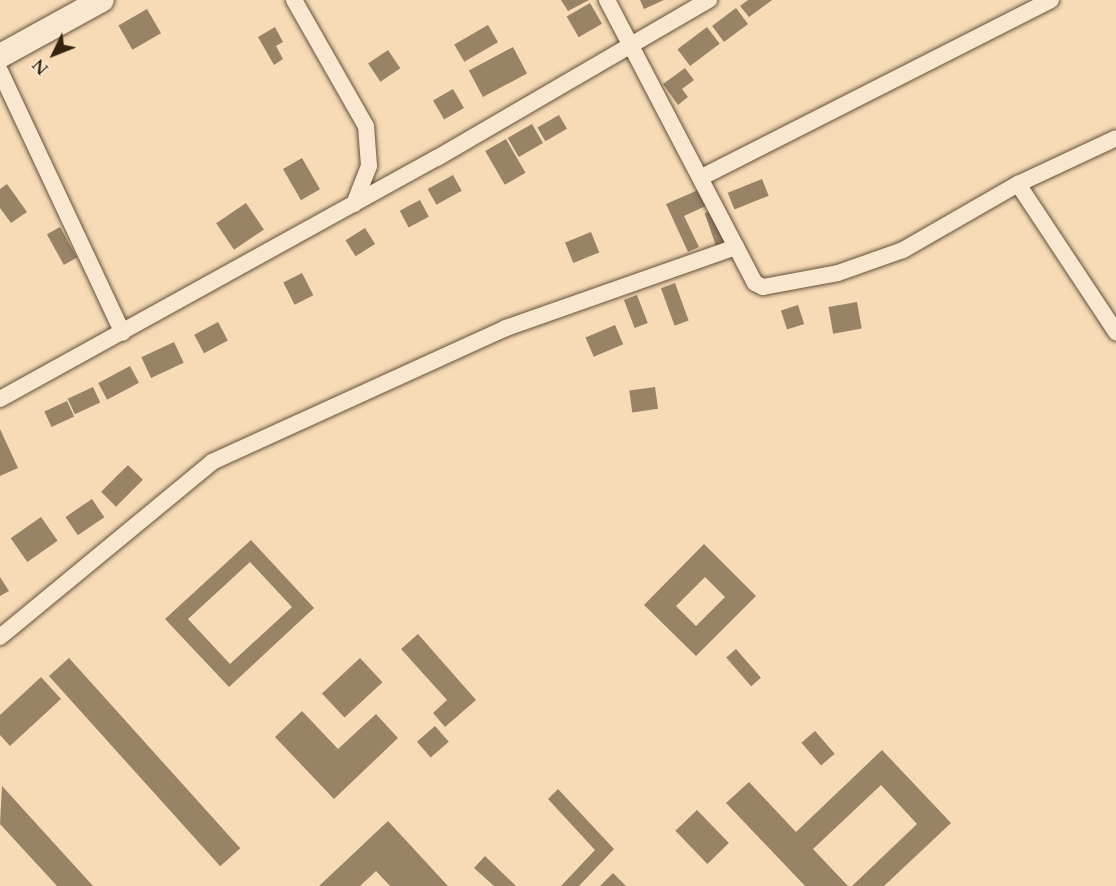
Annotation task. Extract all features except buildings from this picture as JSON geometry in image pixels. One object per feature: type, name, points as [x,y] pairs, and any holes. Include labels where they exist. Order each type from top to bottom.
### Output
[{"type":"street","points":[[0,56],[102,0]]},
{"type":"street","points":[[294,0],[366,126],[369,166],[354,204]]},
{"type":"street","points":[[608,0],[628,47],[704,176],[755,283],[773,288],[903,250],[1018,184],[1116,138]]},
{"type":"street","points":[[0,399],[354,204],[709,0]]},
{"type":"street","points":[[704,176],[1051,0]]},
{"type":"street","points":[[0,71],[123,333]]},
{"type":"street","points":[[1018,184],[1116,332]]},
{"type":"street","points":[[0,636],[212,462],[506,328],[736,247]]}]
